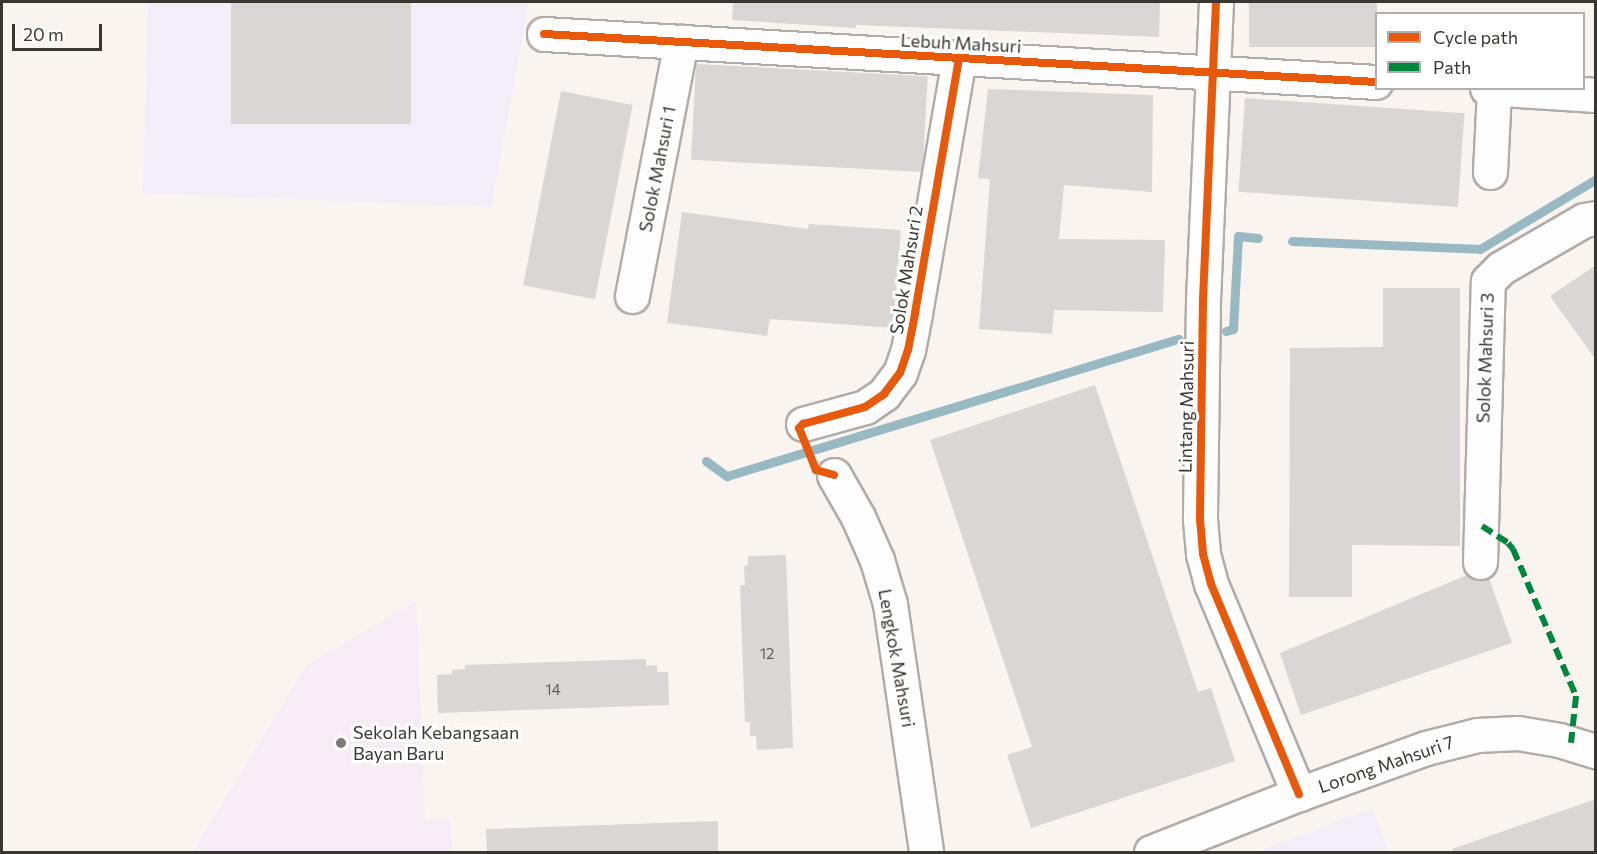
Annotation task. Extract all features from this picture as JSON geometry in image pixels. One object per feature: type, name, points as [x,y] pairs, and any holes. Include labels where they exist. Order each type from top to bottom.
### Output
[{"type":"street","name":"Lintang Mahsuri","points":[[1216,2],[1203,300],[1200,519],[1203,554],[1211,584],[1299,794]]},
{"type":"street","name":"Lebuh Mahsuri","points":[[544,34],[1375,82]]},
{"type":"street","name":"Solok Mahsuri 1","points":[[632,296],[681,42]]},
{"type":"street","name":"Solok Mahsuri 2","points":[[803,424],[865,407],[884,394],[900,373],[908,350],[915,313],[959,58]]},
{"type":"street","points":[[1490,172],[1494,90]]},
{"type":"street","points":[[1511,90],[1596,95]]},
{"type":"street","name":"Solok Mahsuri 3","points":[[1480,562],[1488,282],[1501,268],[1584,220],[1596,219]]},
{"type":"street","name":"Lengkok Mahsuri","points":[[834,475],[858,517],[877,560],[890,604],[926,852]]},
{"type":"street","name":"Lorong Mahsuri 7","points":[[1151,852],[1299,794],[1426,748],[1477,735],[1518,733],[1559,740],[1596,751]]},
{"type":"shaded area","points":[[148,2],[529,2],[491,207],[143,193]]},
{"type":"shaded area","name":"Sekolah Kebangsaan Bayan Baru","points":[[416,601],[425,820],[451,820],[452,852],[193,852],[306,666]]},
{"type":"shaded area","points":[[1372,808],[1389,852],[1257,852]]},
{"type":"building","points":[[231,2],[411,2],[411,124],[231,124]]},
{"type":"building","points":[[733,2],[1160,2],[1159,37],[856,25],[856,28],[732,20]]},
{"type":"building","points":[[1249,2],[1377,2],[1375,47],[1249,47]]},
{"type":"building","points":[[696,64],[928,76],[923,172],[691,160]]},
{"type":"building","points":[[988,89],[1153,95],[1152,192],[1064,185],[1059,239],[1165,240],[1163,312],[1054,310],[1052,334],[979,329],[990,179],[978,178]]},
{"type":"building","points":[[561,91],[633,105],[595,299],[523,285]]},
{"type":"building","points":[[1245,98],[1464,113],[1458,207],[1238,192]]},
{"type":"building","points":[[682,212],[808,229],[809,224],[901,230],[893,328],[770,319],[767,336],[667,323]]},
{"type":"building","points":[[1596,265],[1596,360],[1550,296]]},
{"type":"building","points":[[1383,288],[1460,288],[1460,546],[1352,545],[1352,597],[1289,597],[1290,348],[1383,347]]},
{"type":"building","points":[[1095,385],[1198,692],[1211,688],[1235,761],[1031,828],[1007,755],[1032,747],[930,440]]},
{"type":"building","points":[[786,555],[793,748],[757,750],[756,736],[750,736],[750,722],[745,722],[740,585],[745,585],[744,566],[748,565],[748,556]]},
{"type":"building","points":[[1467,575],[1479,581],[1489,578],[1512,643],[1301,715],[1280,653]]},
{"type":"building","points":[[646,659],[646,666],[657,665],[657,672],[668,672],[669,705],[438,713],[437,675],[452,674],[452,670],[465,669],[465,665]]},
{"type":"building","points":[[1596,799],[1596,852],[1453,852],[1452,849]]},
{"type":"building","points":[[718,821],[718,852],[487,852],[486,829]]},
{"type":"waterway","points":[[1292,241],[1480,249],[1596,179]]},
{"type":"waterway","points":[[1226,331],[1233,329],[1238,236],[1258,238]]},
{"type":"waterway","points":[[706,461],[727,476],[1179,339]]},
{"type":"marked path","points":[[1482,526],[1508,543],[1513,549],[1576,696],[1571,743]]},
{"type":"cycle path","points":[[1216,2],[1203,300],[1200,519],[1203,554],[1211,584],[1299,794]]},
{"type":"cycle path","points":[[544,34],[1375,82]]},
{"type":"cycle path","points":[[834,475],[816,470],[799,428],[803,424],[865,407],[884,394],[900,373],[908,350],[915,313],[959,58]]},
{"type":"place","name":"Sekolah Kebangsaan Bayan Baru","points":[[341,743]]}]
